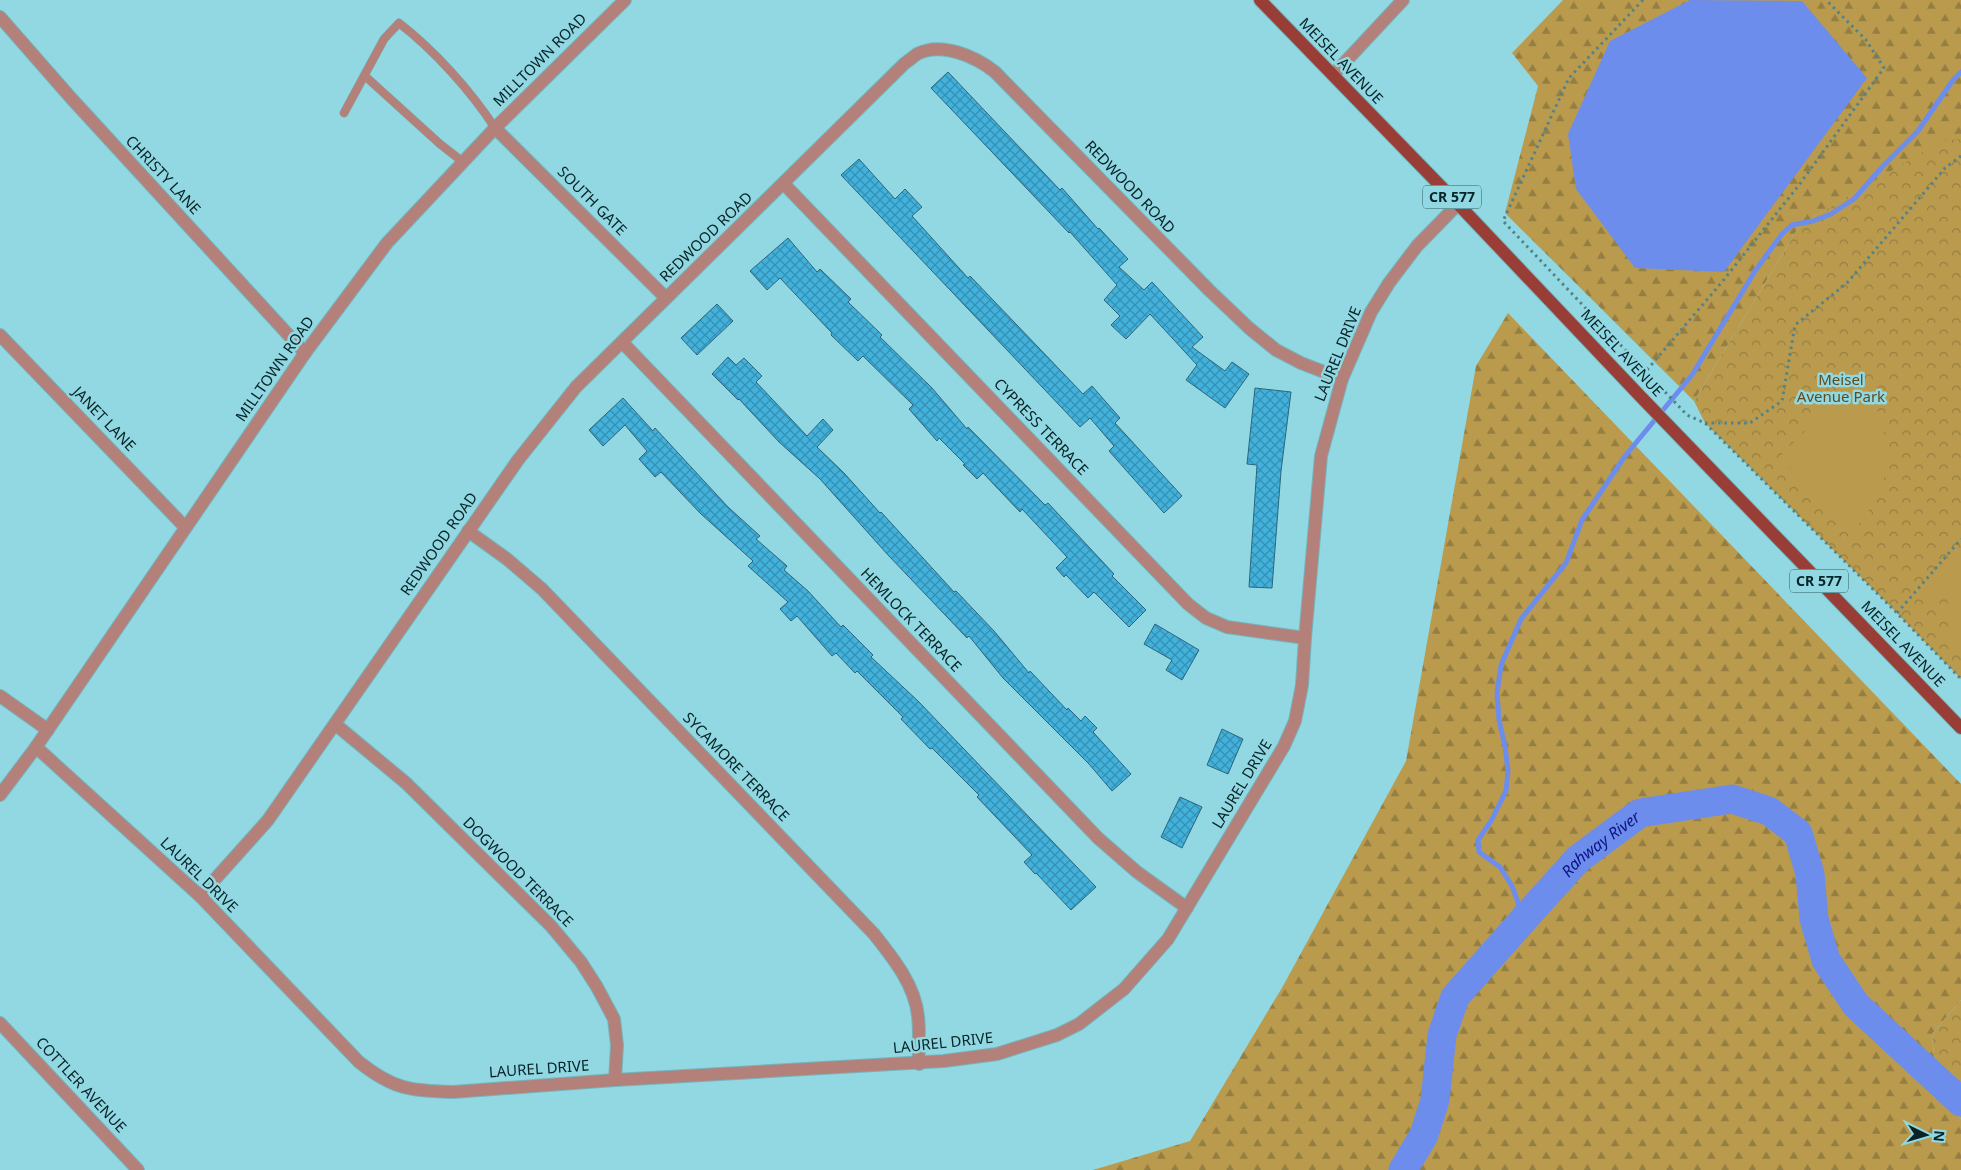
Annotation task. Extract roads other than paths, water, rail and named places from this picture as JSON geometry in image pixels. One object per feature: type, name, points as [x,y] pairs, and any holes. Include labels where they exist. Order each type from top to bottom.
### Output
[{"type":"main road","name":"MEISEL AVENUE","points":[[1260,0],[1961,728]]},
{"type":"street","name":"MILLTOWN ROAD","points":[[0,795],[36,748],[185,526],[305,353],[386,243],[495,128],[625,0]]},
{"type":"street","points":[[1333,75],[1403,0]]},
{"type":"street","name":"CHRISTY LANE","points":[[0,17],[71,98],[305,353]]},
{"type":"street","name":"REDWOOD ROAD","points":[[200,896],[268,820],[518,460],[576,387],[904,64],[918,53],[935,50],[951,51],[967,55],[982,62],[996,72],[1248,328],[1276,350],[1301,363],[1342,379]]},
{"type":"street","name":"SOUTH GATE","points":[[495,128],[666,298]]},
{"type":"street","name":"CYPRESS TERRACE","points":[[784,184],[1188,604],[1206,618],[1227,627],[1305,638]]},
{"type":"street","name":"LAUREL DRIVE","points":[[36,748],[200,896],[359,1062],[379,1078],[402,1088],[453,1092],[615,1080],[918,1064],[997,1054],[1057,1035],[1079,1024],[1124,989],[1168,939],[1284,746],[1295,722],[1302,686],[1322,456],[1342,379],[1371,312],[1389,283],[1417,246],[1458,204]]},
{"type":"street","name":"JANET LANE","points":[[0,335],[185,526]]},
{"type":"street","name":"HEMLOCK TERRACE","points":[[622,342],[1098,838],[1137,872],[1188,908]]},
{"type":"street","name":"SYCAMORE TERRACE","points":[[468,531],[507,559],[542,589],[874,934],[895,960],[907,982],[918,1015],[918,1064]]},
{"type":"street","points":[[0,696],[48,730]]},
{"type":"street","name":"DOGWOOD TERRACE","points":[[335,724],[406,783],[551,926],[581,962],[614,1019],[617,1045],[615,1080]]},
{"type":"street","name":"COTTLER AVENUE","points":[[0,1023],[138,1170]]},
{"type":"lane","points":[[344,113],[384,39],[399,23],[423,42],[481,105],[495,128]]},
{"type":"lane","points":[[365,76],[440,144],[463,162]]},
{"type":"water","points":[[1690,0],[1802,1],[1867,78],[1724,272],[1635,268],[1576,189],[1568,134],[1610,41]]},
{"type":"waterway","points":[[1524,919],[1512,886],[1500,867],[1479,852],[1478,840],[1491,821],[1506,791],[1508,771],[1499,720],[1497,693],[1501,665],[1521,619],[1566,563],[1582,520],[1625,456],[1692,375],[1755,271],[1782,234],[1792,225],[1813,221],[1831,214],[1854,199],[1918,131],[1953,80],[1961,72]]},
{"type":"waterway","name":"Rahway River","points":[[1403,1170],[1424,1135],[1435,1100],[1442,1035],[1455,997],[1524,919],[1578,859],[1640,813],[1732,799],[1769,811],[1798,833],[1810,874],[1814,919],[1826,960],[1856,1005],[1961,1102]]},
{"type":"park label","name":"Meisel Avenue Park","points":[[1841,388]]}]
